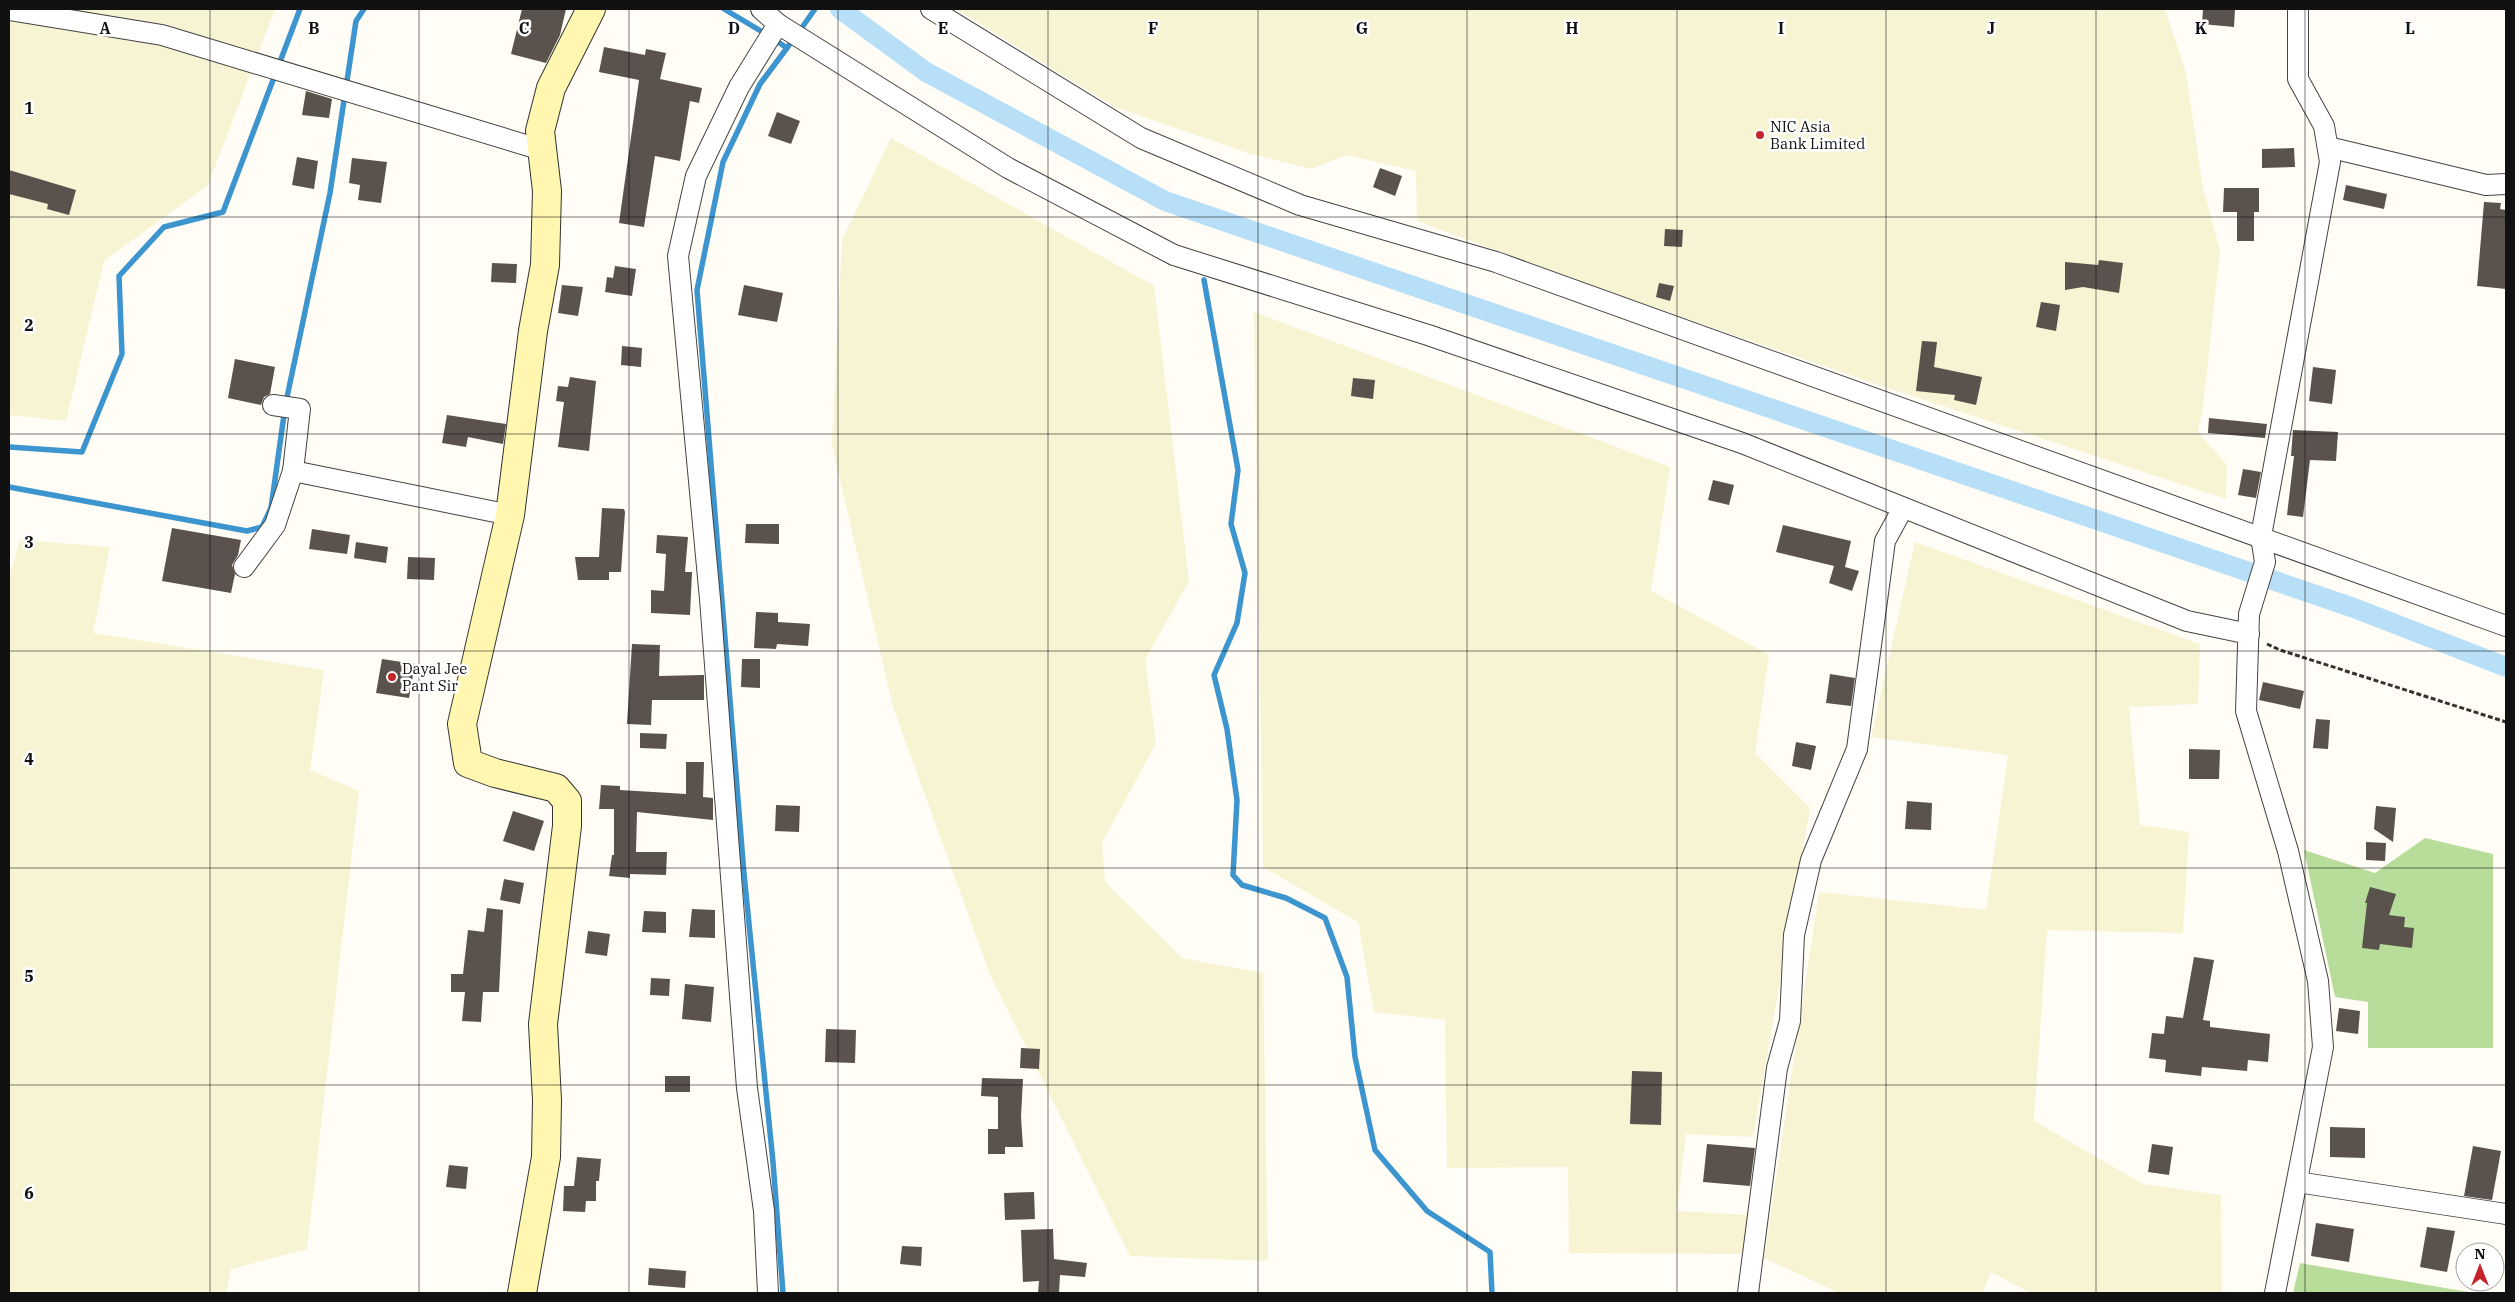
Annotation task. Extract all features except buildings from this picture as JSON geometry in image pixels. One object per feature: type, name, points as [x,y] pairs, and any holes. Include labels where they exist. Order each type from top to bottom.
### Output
[{"type":"street","points":[[522,1293],[546,1157],[547,1100],[543,1024],[567,826],[567,802],[556,788],[495,773],[468,763],[462,724],[510,515],[530,348],[545,265],[548,191],[540,131],[552,88],[591,9]]},
{"type":"street","points":[[761,9],[778,24],[1008,168],[1174,255],[1428,335],[1742,443],[2186,621],[2248,634]]},
{"type":"street","points":[[931,9],[1141,138],[1300,205],[1496,262],[2261,536],[2506,626]]},
{"type":"street","points":[[2275,1293],[2324,1046],[2318,982],[2288,851],[2246,711],[2249,614],[2265,562],[2261,536],[2330,162],[2324,126],[2298,79],[2298,9]]},
{"type":"street","points":[[9,10],[162,35],[542,150]]},
{"type":"street","points":[[768,1293],[764,1211],[748,1088],[710,599],[678,256],[696,176],[739,87],[778,24]]},
{"type":"street","points":[[2328,147],[2486,185],[2506,184]]},
{"type":"street","points":[[244,567],[274,525],[293,471],[300,409],[273,405]]},
{"type":"street","points":[[293,471],[510,515]]},
{"type":"street","points":[[1748,1293],[1777,1068],[1790,1021],[1794,935],[1811,860],[1857,749],[1885,541],[1903,508]]},
{"type":"street","points":[[2297,1182],[2506,1214]]},
{"type":"path","points":[[2248,634],[2280,650],[2506,722]]},
{"type":"shaded area","points":[[9,9],[275,9],[208,185],[104,261],[66,421],[9,415]]},
{"type":"shaded area","points":[[956,9],[2165,9],[2186,73],[2203,189],[2220,250],[2203,407],[2198,432],[2227,465],[2226,499],[1885,387],[1618,295],[1417,221],[1416,171],[1346,155],[1311,169],[1248,153],[1115,107]]},
{"type":"shaded area","points":[[891,138],[1154,286],[1189,581],[1145,660],[1156,743],[1102,843],[1105,882],[1182,958],[1263,973],[1268,1261],[1130,1256],[991,977],[893,707],[832,445],[842,240]]},
{"type":"shaded area","points":[[1254,312],[1670,467],[1651,591],[1769,655],[1755,753],[1810,808],[1753,1137],[1686,1134],[1677,1211],[1748,1215],[1743,1254],[1569,1253],[1568,1167],[1447,1168],[1445,1020],[1374,1012],[1358,922],[1263,867]]},
{"type":"shaded area","points":[[20,540],[110,547],[93,633],[324,670],[310,770],[359,791],[307,1249],[231,1269],[226,1293],[9,1293],[9,578]]},
{"type":"shaded area","points":[[1915,542],[2200,644],[2198,704],[2129,707],[2140,825],[2189,832],[2183,933],[2047,930],[2034,1121],[2143,1184],[2221,1195],[2222,1293],[2031,1293],[1991,1272],[1983,1293],[1839,1293],[1764,1258],[1819,892],[1986,910],[2008,755],[1871,737]]},
{"type":"green space","points":[[2425,838],[2493,854],[2493,1048],[2368,1048],[2368,1002],[2335,997],[2304,850],[2375,873]]},
{"type":"green space","points":[[2300,1263],[2455,1290],[2455,1292],[2474,1293],[2293,1293]]},
{"type":"waterway","points":[[9,447],[82,452],[122,354],[119,276],[164,227],[223,212],[300,9]]},
{"type":"waterway","points":[[286,402],[330,193],[356,21],[364,9]]},
{"type":"waterway","points":[[724,9],[764,33]]},
{"type":"waterway","points":[[803,26],[815,9]]},
{"type":"waterway","points":[[840,9],[926,72],[1165,201],[2354,608],[2506,667]]},
{"type":"waterway","points":[[775,40],[787,48],[792,41]]},
{"type":"waterway","points":[[783,1293],[773,1162],[744,874],[697,290],[723,162],[760,84],[787,48]]},
{"type":"waterway","points":[[1204,280],[1238,470],[1231,524],[1245,573],[1237,623],[1214,675],[1227,729],[1237,800],[1233,875],[1242,885],[1286,898],[1325,918],[1347,977],[1355,1057],[1375,1150],[1427,1211],[1490,1252],[1492,1293]]},
{"type":"waterway","points":[[9,487],[247,531],[262,527],[271,508],[284,415]]},
{"type":"place","name":"NIC Asia Bank Limited","points":[[1760,135]]},
{"type":"place","name":"Dayal Jee Pant Sir","points":[[392,677]]}]
